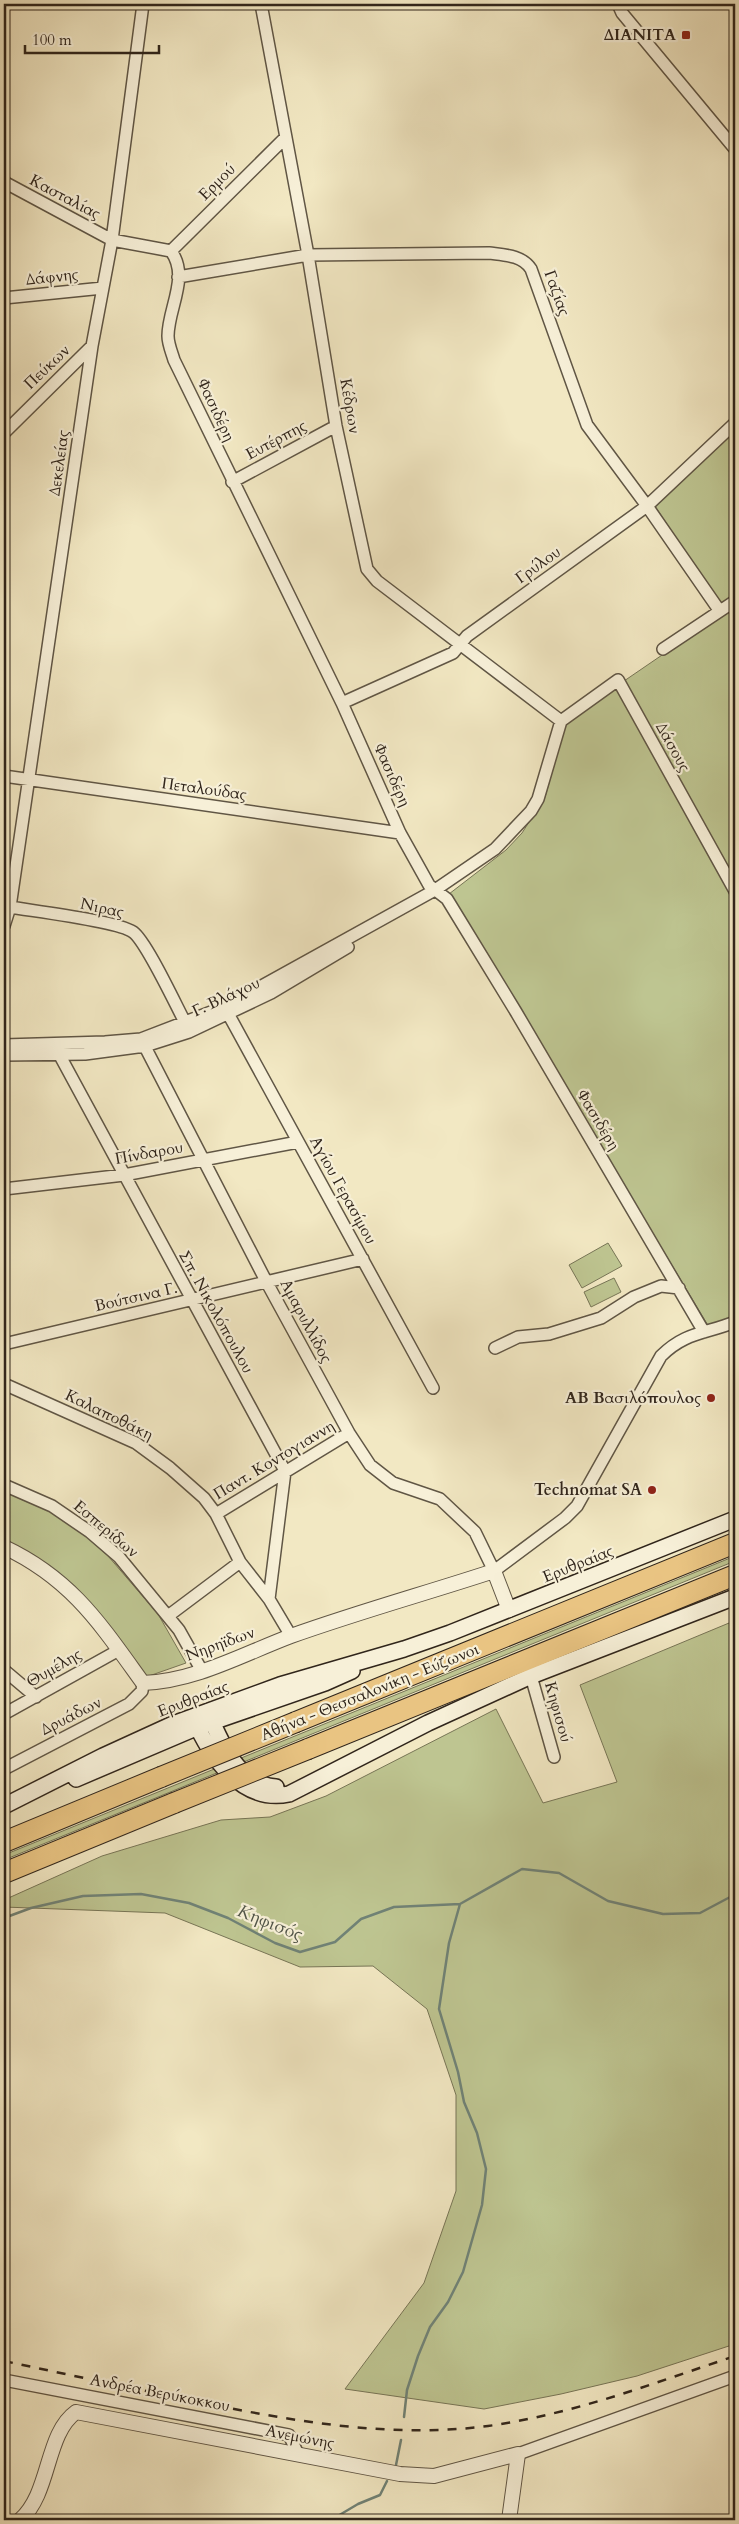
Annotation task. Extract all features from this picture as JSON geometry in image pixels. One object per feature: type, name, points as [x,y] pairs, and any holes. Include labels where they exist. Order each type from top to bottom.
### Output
[{"type":"highway","name":"Αθήνα - Θεσσαλονίκη - Εύζωνοι","points":[[4,1842],[735,1543]]},
{"type":"highway","name":"Αθήνα - Θεσσαλονίκη - Εύζωνοι","points":[[4,1873],[735,1574]]},
{"type":"main road","name":"Ερυθραίας","points":[[4,1807],[107,1767],[196,1722],[325,1683],[404,1649],[509,1610],[735,1520]]},
{"type":"main road","points":[[210,1717],[228,1754],[251,1778],[266,1785],[286,1786],[337,1768],[531,1676],[735,1597]]},
{"type":"main road","points":[[196,1722],[217,1759],[232,1777],[243,1786],[264,1795],[289,1794],[309,1786],[337,1768]]},
{"type":"street","name":"Δεκελείας","points":[[4,926],[10,907],[30,780],[92,346],[112,240],[143,4]]},
{"type":"street","name":"Κέδρων","points":[[261,4],[308,255],[336,426],[364,561],[369,573],[561,721]]},
{"type":"street","points":[[618,4],[622,12],[735,149]]},
{"type":"street","name":"Ερμού","points":[[171,251],[286,137]]},
{"type":"street","name":"Κασταλίας","points":[[4,182],[112,240]]},
{"type":"street","points":[[112,240],[171,251]]},
{"type":"street","name":"Φασιδέρη","points":[[171,251],[179,264],[168,337],[174,360],[232,482],[342,703],[400,834],[429,885],[446,899],[511,1004],[704,1332]]},
{"type":"street","name":"Γαζίας","points":[[178,277],[308,255],[489,253],[507,255],[522,260],[531,270],[588,425],[719,610]]},
{"type":"street","name":"Δάφνης","points":[[4,298],[103,288]]},
{"type":"street","name":"Πεύκων","points":[[4,433],[92,346]]},
{"type":"street","name":"Γρύλου","points":[[342,703],[455,651],[467,636],[647,506],[735,423]]},
{"type":"street","name":"Ευτέρπης","points":[[232,482],[336,426]]},
{"type":"street","points":[[662,649],[735,601]]},
{"type":"street","name":"Δάσους","points":[[561,721],[618,680],[735,891]]},
{"type":"street","name":"Γ. Βλάχου","points":[[4,1055],[85,1054],[143,1042],[187,1027],[271,993],[415,906],[495,849],[532,811],[538,799],[561,721]]},
{"type":"street","name":"Πεταλούδας","points":[[4,776],[400,834]]},
{"type":"street","name":"Νιρας","points":[[10,907],[114,926],[133,932],[144,945],[187,1027]]},
{"type":"street","name":"Αγίου Γερασίμου","points":[[226,1010],[433,1388]]},
{"type":"street","name":"Γ. Βλάχου","points":[[4,1045],[143,1042]]},
{"type":"street","name":"Αμαρυλλίδος","points":[[143,1042],[202,1160],[266,1281],[349,1433],[370,1465],[393,1483],[440,1499],[474,1532],[494,1571]]},
{"type":"street","name":"Σπ. Νικολόπουλου","points":[[59,1054],[285,1472]]},
{"type":"street","name":"Πίνδαρου","points":[[4,1189],[124,1175],[298,1142]]},
{"type":"street","name":"Βούτσινα Γ.","points":[[4,1344],[363,1259]]},
{"type":"street","points":[[495,1348],[518,1336],[549,1334],[601,1318],[634,1297],[661,1286],[679,1288]]},
{"type":"street","points":[[509,1610],[494,1571],[571,1513],[611,1447],[661,1356],[679,1340],[704,1332],[711,1332],[735,1322]]},
{"type":"street","name":"Καλαποθάκη","points":[[4,1384],[136,1443],[156,1456],[191,1486],[216,1514],[240,1562],[269,1599],[292,1636]]},
{"type":"street","name":"Παντ. Κοντογιαννη","points":[[216,1514],[349,1433]]},
{"type":"street","points":[[269,1599],[285,1472]]},
{"type":"street","name":"Εσπερίδων","points":[[4,1484],[52,1506],[90,1532],[126,1564],[179,1630],[202,1671]]},
{"type":"street","points":[[4,1547],[38,1566],[79,1598],[143,1683]]},
{"type":"street","points":[[168,1616],[240,1562]]},
{"type":"street","name":"Νηρηϊδων","points":[[143,1683],[168,1680],[202,1671],[292,1636],[494,1571]]},
{"type":"street","name":"Θυμέλης","points":[[4,1714],[36,1698],[119,1650]]},
{"type":"street","points":[[4,1670],[36,1698]]},
{"type":"street","name":"Κηφισού","points":[[531,1676],[554,1757]]},
{"type":"street","name":"Δρυάδων","points":[[4,1769],[129,1704],[142,1691],[143,1683]]},
{"type":"street","points":[[509,2520],[518,2454],[735,2376]]},
{"type":"street","name":"Ανδρέα Βερύκοκκου","points":[[4,2380],[289,2435],[298,2454]]},
{"type":"street","name":"Ανεμώνης","points":[[20,2520],[44,2482],[55,2446],[66,2423],[76,2412],[400,2474],[434,2476],[518,2454]]},
{"type":"green space","points":[[735,430],[735,1316],[709,1327],[449,894],[506,850],[522,833],[545,797],[567,720],[725,612],[655,506]]},
{"type":"green space","points":[[608,1243],[622,1266],[582,1288],[569,1265]]},
{"type":"green space","points":[[614,1278],[621,1292],[591,1307],[584,1292]]},
{"type":"green space","points":[[4,1489],[68,1520],[108,1556],[158,1614],[186,1663],[146,1677],[20,1549],[4,1540]]},
{"type":"green space","points":[[735,1556],[735,1561],[4,1860],[4,1855]]},
{"type":"green space","points":[[729,1623],[735,1640],[735,2344],[637,2376],[561,2394],[484,2409],[345,2389],[424,2283],[456,2191],[456,2095],[427,2009],[373,1966],[300,1967],[165,1913],[4,1907],[4,1900],[102,1856],[221,1820],[270,1817],[326,1796],[496,1709],[543,1803],[617,1782],[580,1685]]},
{"type":"waterway","name":"Κηφισός","points":[[4,1918],[31,1908],[83,1896],[141,1894],[189,1903],[228,1918],[275,1943],[300,1952],[335,1942],[361,1919],[394,1907],[460,1904],[522,1869],[559,1873],[608,1901],[663,1914],[700,1913],[732,1896],[735,1890]]},
{"type":"waterway","points":[[404,2417],[407,2390],[418,2356],[430,2327],[448,2302],[463,2272],[482,2205],[486,2169],[477,2133],[464,2102],[458,2072],[439,2009],[449,1943],[460,1904]]},
{"type":"waterway","points":[[396,2465],[401,2440]]},
{"type":"waterway","points":[[331,2520],[358,2504],[380,2495],[387,2481]]},
{"type":"railway","points":[[4,2361],[263,2414],[337,2425],[412,2430],[488,2426],[551,2414],[613,2397],[735,2356]]},
{"type":"place","name":"ΔΙΑΝΙΤΑ","points":[[686,35]]},
{"type":"place","name":"ΑΒ Βασιλόπουλος","points":[[711,1398]]},
{"type":"place","name":"Technomat SA","points":[[652,1490]]}]
